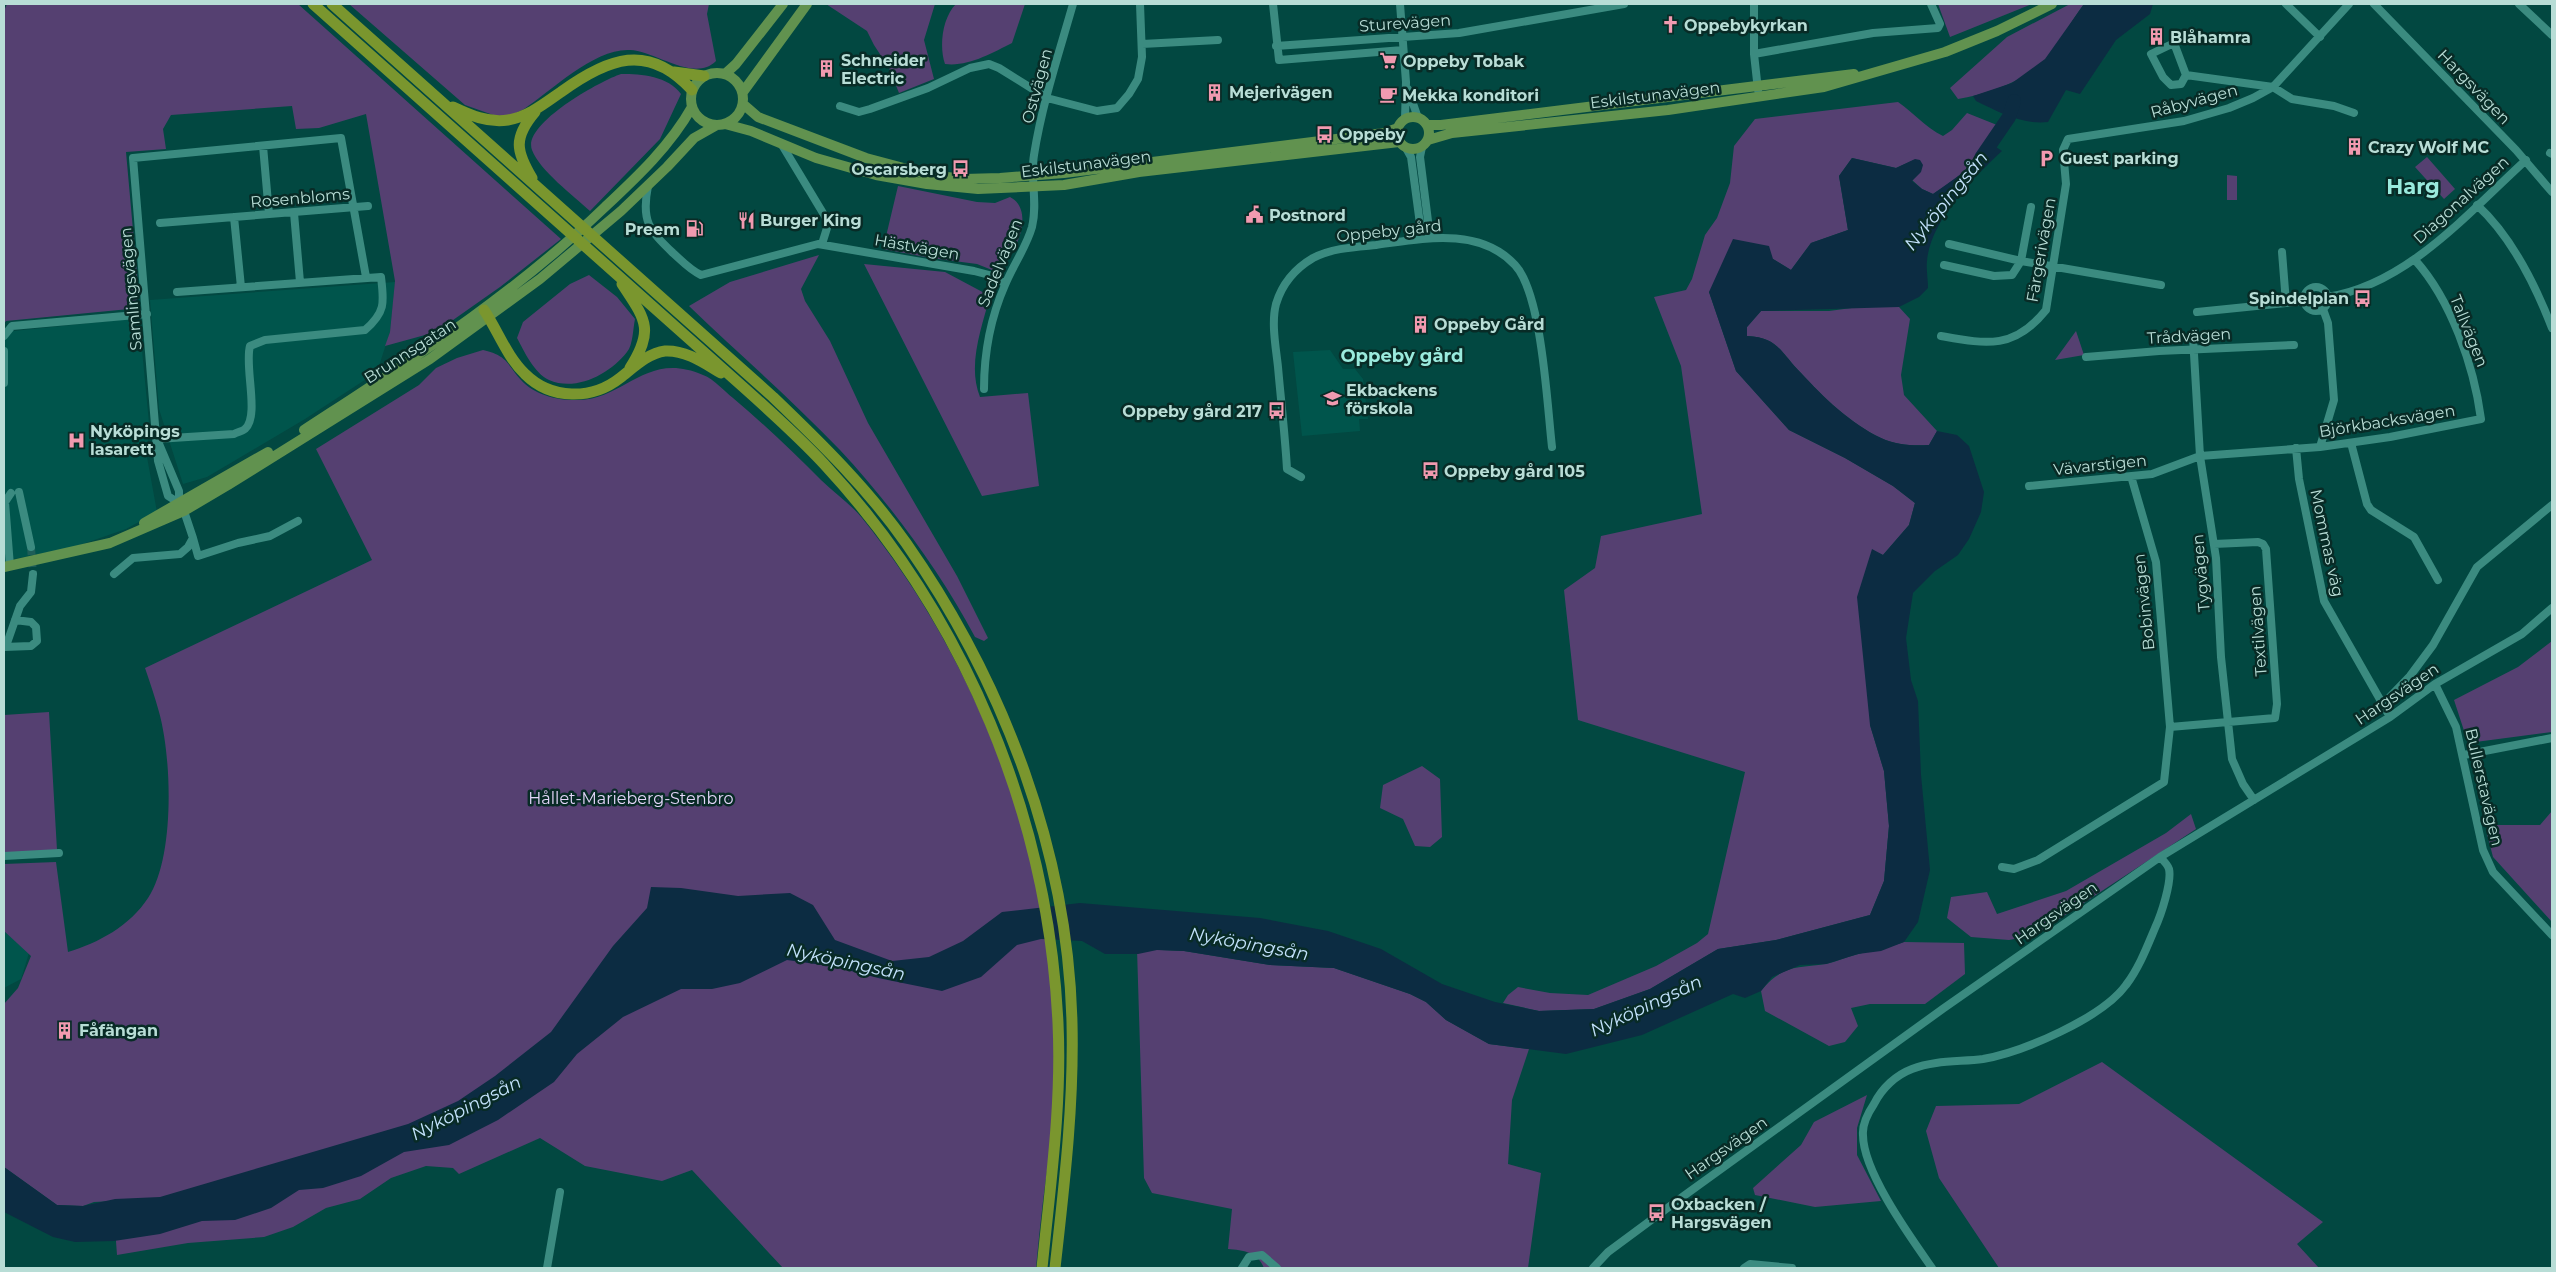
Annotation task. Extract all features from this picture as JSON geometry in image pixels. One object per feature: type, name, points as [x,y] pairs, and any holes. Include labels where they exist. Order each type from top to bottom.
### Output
[{"type":"highway","points":[[313,4],[613,270],[806,445],[848,491],[894,549],[940,620],[979,694],[999,743],[1026,821],[1040,880],[1053,960],[1058,1024],[1058,1096],[1042,1268]]},
{"type":"highway","points":[[332,4],[607,248],[818,440],[864,490],[905,543],[949,610],[991,690],[1027,780],[1039,818],[1053,878],[1066,958],[1072,1021],[1072,1096],[1055,1268]]},
{"type":"highway","points":[[440,101],[470,115],[489,120],[510,120],[538,108],[591,71],[619,60],[650,62],[670,71],[704,76]]},
{"type":"highway","points":[[670,71],[692,90]]},
{"type":"highway","points":[[538,108],[522,128],[518,144],[521,158],[538,188]]},
{"type":"highway","points":[[613,270],[645,323],[642,346],[628,372]]},
{"type":"highway","points":[[486,314],[518,367],[532,380],[545,388],[561,394],[589,393],[608,386],[656,353],[676,351],[690,356],[742,386]]},
{"type":"main road","points":[[725,74],[736,64],[783,4]]},
{"type":"main road","points":[[743,92],[807,4]]},
{"type":"main road","name":"Eskilstunavägen","points":[[1425,143],[1452,133],[1668,110],[1824,88],[1945,52],[1997,31],[2052,4]]},
{"type":"main road","name":"Eskilstunavägen","points":[[1427,124],[1461,123],[1885,70]]},
{"type":"main road","points":[[714,72],[725,74],[736,81],[743,92],[743,104],[737,116],[721,124],[701,119],[692,107],[692,90],[704,76],[714,72]]},
{"type":"main road","name":"Eskilstunavägen","points":[[743,104],[758,116],[866,158],[930,175],[964,178],[1032,176],[1384,133],[1398,128]]},
{"type":"main road","name":"Brunnsgatan","points":[[7,567],[110,544],[181,507],[430,358],[486,314],[567,243],[626,187],[665,147],[692,107]]},
{"type":"main road","points":[[1418,118],[1427,124],[1425,143],[1414,150],[1402,145],[1398,128],[1405,119],[1418,118]]},
{"type":"main road","name":"Eskilstunavägen","points":[[721,124],[752,131],[816,158],[903,180],[955,188],[1033,188],[1158,170],[1402,145]]},
{"type":"main road","name":"Brunnsgatan","points":[[486,314],[575,252],[648,186],[694,138],[721,124]]},
{"type":"street","name":"Ostvägen","points":[[1032,176],[1033,156],[1073,4]]},
{"type":"street","points":[[840,106],[859,112],[870,109],[928,88],[970,68],[989,64],[999,68],[1047,98],[1097,111],[1117,108],[1129,94],[1138,79],[1142,57],[1140,4]]},
{"type":"street","points":[[1273,4],[1276,46]]},
{"type":"street","points":[[1400,4],[1406,82],[1405,119]]},
{"type":"street","name":"Sturevägen","points":[[1403,50],[1278,60],[1276,46],[1459,33],[1624,4]]},
{"type":"street","points":[[1754,4],[1754,54],[1759,97]]},
{"type":"street","points":[[1754,54],[1873,33],[1938,28],[1940,24],[1931,4]]},
{"type":"street","points":[[2286,4],[2320,37]]},
{"type":"street","name":"Råbyvägen","points":[[2068,138],[2184,120],[2229,108],[2273,87],[2349,4]]},
{"type":"street","name":"Hargsvägen","points":[[2374,4],[2526,160],[2552,192]]},
{"type":"street","points":[[2519,4],[2552,35]]},
{"type":"street","points":[[1142,44],[1218,40]]},
{"type":"street","points":[[2174,43],[2186,75],[2181,84],[2171,85],[2163,77],[2151,54],[2174,43]]},
{"type":"street","points":[[2186,75],[2273,87],[2292,98],[2334,106],[2354,113]]},
{"type":"street","points":[[1406,82],[1418,118]]},
{"type":"street","points":[[269,214],[263,146],[341,138],[366,277]]},
{"type":"street","name":"Färgerivägen","points":[[1941,336],[1980,343],[2012,339],[2035,324],[2046,310],[2066,184],[2063,150],[2068,138]]},
{"type":"street","points":[[1425,143],[1420,157],[1430,237]]},
{"type":"street","points":[[782,145],[826,218],[827,228],[822,244]]},
{"type":"street","points":[[1402,145],[1411,158],[1422,239]]},
{"type":"street","name":"Samlingsvägen","points":[[181,507],[168,496],[158,461],[133,158],[263,146]]},
{"type":"street","name":"Diagonalvägen","points":[[2328,297],[2363,288],[2415,260],[2526,160]]},
{"type":"street","name":"Sadelvägen","points":[[984,389],[984,361],[990,326],[1005,284],[1024,250],[1032,226],[1032,176]]},
{"type":"street","name":"Hästvägen","points":[[648,186],[645,207],[647,223],[656,236],[688,267],[700,274],[707,274],[822,244],[974,271],[993,276],[1005,284]]},
{"type":"street","points":[[2477,205],[2490,217],[2524,267],[2552,328]]},
{"type":"street","name":"Rosenbloms","points":[[160,223],[368,206]]},
{"type":"street","points":[[1944,265],[1994,276],[2012,275],[2020,261],[2031,207]]},
{"type":"street","points":[[294,213],[300,282]]},
{"type":"street","name":"Rosenbloms","points":[[234,217],[241,287]]},
{"type":"street","name":"Oppeby gård","points":[[1302,477],[1288,469],[1274,333],[1276,305],[1284,285],[1296,271],[1313,258],[1332,250],[1430,237],[1467,240],[1490,247],[1506,256],[1526,280],[1535,307],[1552,448]]},
{"type":"street","points":[[1949,244],[2020,261],[2161,285]]},
{"type":"street","points":[[2282,252],[2286,303]]},
{"type":"street","name":"Tallvägen","points":[[2415,260],[2430,277],[2447,308],[2477,390],[2481,419]]},
{"type":"street","points":[[157,439],[234,434],[245,429],[250,421],[252,409],[247,356],[250,346],[265,340],[365,330],[376,320],[384,303],[381,277],[177,292]]},
{"type":"street","points":[[2320,447],[2334,400],[2328,323],[2323,309],[2328,297],[2323,290],[2311,288],[2305,293],[2304,301],[2309,310],[2323,309]]},
{"type":"street","points":[[2197,312],[2304,301]]},
{"type":"street","points":[[4,336],[12,326],[147,314]]},
{"type":"street","name":"Tygvägen","points":[[2193,337],[2200,456],[2214,544],[2232,759],[2243,784],[2254,800]]},
{"type":"street","name":"Trådvägen","points":[[2086,358],[2194,349],[2294,345]]},
{"type":"street","points":[[4,351],[4,383]]},
{"type":"street","name":"Björkbacksvägen","points":[[2296,448],[2351,443],[2481,419]]},
{"type":"street","name":"Samlingsvägen","points":[[157,439],[179,491],[181,507]]},
{"type":"street","points":[[2351,443],[2367,504],[2371,510],[2414,537],[2438,580]]},
{"type":"street","points":[[2200,456],[2296,448]]},
{"type":"street","name":"Mommas väg","points":[[2296,448],[2300,479],[2324,601],[2390,717]]},
{"type":"street","name":"Vävarstigen","points":[[2029,486],[2152,474],[2200,456]]},
{"type":"street","name":"Bobinvägen","points":[[2002,867],[2014,869],[2038,860],[2164,782],[2170,727],[2156,562],[2131,476]]},
{"type":"street","points":[[7,567],[5,502],[15,492],[31,547]]},
{"type":"street","points":[[2382,705],[2410,676],[2433,645],[2477,567],[2552,504]]},
{"type":"street","points":[[181,507],[198,556],[226,546],[270,536],[298,521]]},
{"type":"street","points":[[114,574],[133,558],[180,554],[188,548],[193,538]]},
{"type":"street","name":"Textilvägen","points":[[2214,544],[2258,542],[2266,549],[2277,704],[2275,718],[2228,723]]},
{"type":"street","points":[[15,620],[31,622],[36,627],[37,641],[31,646],[5,646],[20,606],[31,592],[33,574]]},
{"type":"street","name":"Hargsvägen","points":[[1593,1268],[1608,1252],[1685,1195],[1944,1008],[2160,857],[2390,717],[2435,684],[2522,634],[2552,608]]},
{"type":"street","name":"Bullerstavägen","points":[[2435,684],[2456,727],[2464,756],[2483,850],[2493,872],[2552,935]]},
{"type":"street","points":[[2170,727],[2228,723]]},
{"type":"street","points":[[2464,756],[2552,738]]},
{"type":"street","points":[[4,856],[59,853]]},
{"type":"street","points":[[1932,1268],[1908,1234],[1864,1154],[1862,1134],[1866,1118],[1877,1098],[1888,1083],[1911,1069],[1932,1063],[1983,1059],[2009,1053],[2078,1023],[2109,1001],[2126,986],[2141,960],[2159,920],[2169,878],[2169,867],[2160,857]]},
{"type":"street","points":[[546,1268],[560,1192]]},
{"type":"street","points":[[1242,1268],[1248,1256],[1262,1255],[1277,1268]]},
{"type":"street","points":[[1744,1268],[1750,1264],[1792,1268]]},
{"type":"shaded area","points":[[395,282],[390,332],[377,372],[305,419],[207,477],[183,484],[159,409],[150,300]]},
{"type":"shaded area","name":"Nyköpings lasarett","points":[[128,319],[137,323],[140,329],[149,423],[147,457],[157,512],[126,529],[74,547],[4,561],[4,332]]},
{"type":"shaded area","name":"Ekbackens förskola","points":[[1330,350],[1343,369],[1355,369],[1363,379],[1368,419],[1359,419],[1360,431],[1302,436],[1293,352]]},
{"type":"shaded area","points":[[4,931],[29,953],[21,979],[4,988]]},
{"type":"green space","points":[[7,4],[298,4],[561,239],[500,287],[436,332],[385,346],[390,332],[395,281],[366,114],[319,128],[296,129],[292,106],[171,115],[163,129],[166,149],[126,152],[139,297],[129,309],[6,321],[4,324],[4,11]]},
{"type":"green space","points":[[349,4],[709,4],[707,14],[716,61],[707,67],[697,69],[674,64],[640,52],[630,50],[617,51],[588,63],[524,109],[512,115],[496,116],[465,105]]},
{"type":"green space","points":[[826,4],[935,4],[924,40],[934,79],[899,93],[889,68],[867,31]]},
{"type":"green space","points":[[956,4],[1025,4],[1012,43],[971,61],[945,64],[942,49],[943,33],[951,10]]},
{"type":"green space","points":[[1938,4],[2032,4],[1950,37]]},
{"type":"green space","points":[[2070,4],[2084,4],[2051,53],[2038,67],[2017,80],[1993,90],[1958,99],[1950,88],[2007,37]]},
{"type":"green space","points":[[621,74],[654,77],[669,83],[681,94],[660,139],[590,211],[542,166],[532,150],[532,140],[539,128],[550,116],[581,94]]},
{"type":"green space","points":[[1898,102],[1943,136],[1952,130],[1967,113],[1997,125],[1979,156],[1963,172],[1933,194],[1922,189],[1912,180],[1914,160],[1896,168],[1852,158],[1839,176],[1848,230],[1811,243],[1791,270],[1773,259],[1709,292],[1736,371],[1789,430],[1845,458],[1893,486],[1915,503],[1909,525],[1883,555],[1872,550],[1870,725],[1884,771],[1889,826],[1884,881],[1870,915],[1776,940],[1718,949],[1650,989],[1594,1009],[1539,1011],[1503,1003],[1508,995],[1518,987],[1550,993],[1588,995],[1656,966],[1697,943],[1708,934],[1745,772],[1578,720],[1564,590],[1595,568],[1601,536],[1702,514],[1681,366],[1654,297],[1686,290],[1692,279],[1705,235],[1717,218],[1730,183],[1734,146],[1755,119]]},
{"type":"green space","points":[[2427,157],[2455,189],[2444,199],[2415,167]]},
{"type":"green space","points":[[2227,175],[2237,176],[2237,200],[2227,200]]},
{"type":"green space","points":[[898,186],[977,202],[995,203],[1010,197],[1018,204],[1022,213],[1020,234],[1016,246],[1004,265],[997,272],[977,264],[883,249]]},
{"type":"green space","points":[[819,255],[801,289],[805,301],[830,341],[868,423],[957,576],[988,638],[984,641],[975,637],[914,539],[859,471],[803,413],[689,306],[730,282]]},
{"type":"green space","points":[[864,264],[945,272],[990,296],[977,346],[975,359],[976,385],[980,397],[1028,393],[1039,486],[982,496]]},
{"type":"green space","points":[[589,275],[617,297],[635,319],[630,345],[620,360],[592,379],[570,384],[549,380],[534,367],[517,338],[523,322],[570,284]]},
{"type":"green space","points":[[1859,307],[1899,307],[1910,319],[1901,375],[1904,395],[1937,431],[1929,445],[1899,444],[1870,432],[1848,418],[1828,400],[1778,347],[1766,339],[1747,336],[1747,327],[1761,311],[1829,311]]},
{"type":"green space","points":[[2076,331],[2084,355],[2055,360]]},
{"type":"green space","name":"Hållet-Marieberg-Stenbro","points":[[483,350],[502,358],[521,380],[533,390],[547,396],[563,399],[595,398],[651,372],[666,368],[683,369],[711,379],[789,448],[826,485],[858,513],[903,573],[939,632],[972,694],[999,759],[1022,825],[1039,893],[1050,962],[1054,1030],[1054,1112],[1036,1268],[783,1268],[692,1170],[662,1181],[585,1166],[540,1138],[459,1174],[453,1168],[426,1166],[391,1178],[360,1199],[326,1208],[293,1227],[264,1237],[188,1243],[117,1255],[113,1201],[94,1202],[83,1206],[57,1205],[4,1167],[4,1004],[18,988],[31,956],[4,931],[4,864],[56,862],[68,952],[91,944],[112,932],[123,925],[141,908],[157,880],[163,859],[167,834],[168,807],[167,755],[157,706],[145,668],[372,560],[316,449],[419,385],[436,368],[457,358]]},
{"type":"green space","points":[[2552,641],[2552,732],[2468,743],[2454,700],[2518,667]]},
{"type":"green space","points":[[49,712],[57,850],[4,853],[4,715]]},
{"type":"green space","points":[[1422,766],[1440,779],[1442,837],[1430,847],[1415,846],[1403,819],[1380,808],[1383,785]]},
{"type":"green space","points":[[2552,811],[2552,922],[2493,857],[2487,834],[2492,825],[2540,825]]},
{"type":"green space","points":[[2191,814],[2196,829],[2035,935],[2009,940],[1971,937],[1947,918],[1951,897],[1987,892],[1997,914],[2066,891],[2166,833]]},
{"type":"green space","points":[[1904,942],[1964,943],[1965,974],[1925,1004],[1870,1004],[1851,1008],[1858,1026],[1845,1042],[1829,1046],[1765,1011],[1761,991],[1776,976],[1783,972],[1798,967],[1830,963]]},
{"type":"green space","points":[[1137,949],[1184,951],[1270,965],[1334,968],[1410,994],[1426,1002],[1446,1020],[1489,1044],[1529,1049],[1512,1100],[1508,1164],[1541,1173],[1528,1268],[1264,1268],[1254,1255],[1244,1251],[1228,1249],[1232,1209],[1152,1193],[1144,1178]]},
{"type":"green space","points":[[2102,1062],[2323,1222],[2297,1244],[2319,1268],[1999,1268],[1939,1178],[1926,1131],[1936,1106],[2019,1104]]},
{"type":"green space","points":[[1867,1095],[1857,1128],[1857,1155],[1881,1201],[1815,1207],[1755,1195],[1753,1188],[1801,1145],[1814,1122]]},
{"type":"water","points":[[2084,4],[2153,4],[2150,14],[2116,40],[2080,94],[2066,90],[2048,122],[2020,120],[1976,101],[1973,96],[2012,83],[2045,59]]},
{"type":"water","points":[[1990,143],[2002,151],[1967,187],[1945,215],[1930,246],[1927,261],[1928,288],[1919,297],[1899,307],[1761,311],[1747,327],[1747,336],[1766,339],[1778,347],[1794,366],[1838,409],[1859,425],[1881,438],[1899,444],[1929,445],[1937,431],[1957,435],[1969,446],[1984,492],[1981,512],[1969,539],[1958,555],[1935,571],[1913,593],[1906,638],[1911,680],[1918,701],[1921,775],[1930,870],[1918,922],[1904,942],[1881,951],[1858,954],[1826,964],[1800,965],[1772,977],[1761,991],[1745,998],[1733,994],[1642,1035],[1566,1054],[1489,1044],[1446,1020],[1426,1002],[1410,994],[1334,968],[1270,965],[1184,951],[1157,950],[1138,954],[1105,954],[1082,941],[1041,939],[1017,945],[981,977],[942,991],[836,967],[787,960],[740,983],[712,989],[681,989],[623,1017],[577,1054],[554,1082],[498,1120],[449,1145],[404,1152],[361,1176],[323,1188],[299,1190],[271,1208],[235,1220],[202,1221],[160,1234],[114,1241],[75,1242],[53,1237],[4,1212],[4,1167],[57,1205],[83,1206],[115,1199],[160,1197],[408,1124],[458,1101],[495,1076],[551,1032],[613,946],[647,908],[651,887],[681,888],[738,896],[790,893],[813,905],[835,940],[892,961],[929,957],[963,941],[1002,912],[1080,903],[1260,918],[1328,931],[1381,949],[1442,984],[1495,1002],[1539,1011],[1594,1009],[1650,989],[1718,949],[1776,940],[1870,915],[1884,881],[1889,826],[1884,771],[1870,725],[1857,597],[1872,549],[1883,555],[1909,525],[1915,503],[1893,486],[1845,458],[1789,430],[1736,371],[1709,292],[1733,239],[1769,246],[1773,259],[1791,270],[1811,243],[1848,230],[1839,176],[1852,158],[1896,168],[1915,159],[1920,160],[1923,165],[1921,172],[1912,181],[1922,189],[1933,194],[1971,167]]},
{"type":"waterway","name":"Nyköpingsån","points":[[1981,158],[2009,117],[2014,101]]},
{"type":"tunnel","points":[[31,547],[33,574]]},
{"type":"place","name":"Oppebykyrkan","points":[[1670,25]]},
{"type":"place","name":"Blåhamra","points":[[2156,37]]},
{"type":"place","name":"Oppeby Tobak","points":[[1389,61]]},
{"type":"place","name":"Schneider Electric","points":[[827,69]]},
{"type":"place","name":"Mejerivägen","points":[[1215,92]]},
{"type":"place","name":"Mekka konditori","points":[[1388,95]]},
{"type":"place","name":"Oppeby","points":[[1325,134]]},
{"type":"place","name":"Crazy Wolf MC","points":[[2354,147]]},
{"type":"place","name":"Guest parking","points":[[2046,158]]},
{"type":"place","name":"Oscarsberg","points":[[961,169]]},
{"type":"place","name":"Postnord","points":[[1255,215]]},
{"type":"place","name":"Burger King","points":[[746,220]]},
{"type":"place","name":"Preem","points":[[694,229]]},
{"type":"place","name":"Spindelplan","points":[[2363,298]]},
{"type":"place","name":"Oppeby Gård","points":[[1420,324]]},
{"type":"place","name":"Ekbackens förskola","points":[[1332,399]]},
{"type":"place","name":"Oppeby gård 217","points":[[1276,411]]},
{"type":"place","name":"Nyköpings lasarett","points":[[76,440]]},
{"type":"place","name":"Oppeby gård 105","points":[[1430,471]]},
{"type":"place","name":"Fåfängan","points":[[65,1030]]},
{"type":"place","name":"Oxbacken / Hargsvägen","points":[[1657,1213]]},
{"type":"district","name":"Harg","points":[[2413,186]]},
{"type":"district","name":"Oppeby gård","points":[[1402,356]]}]
